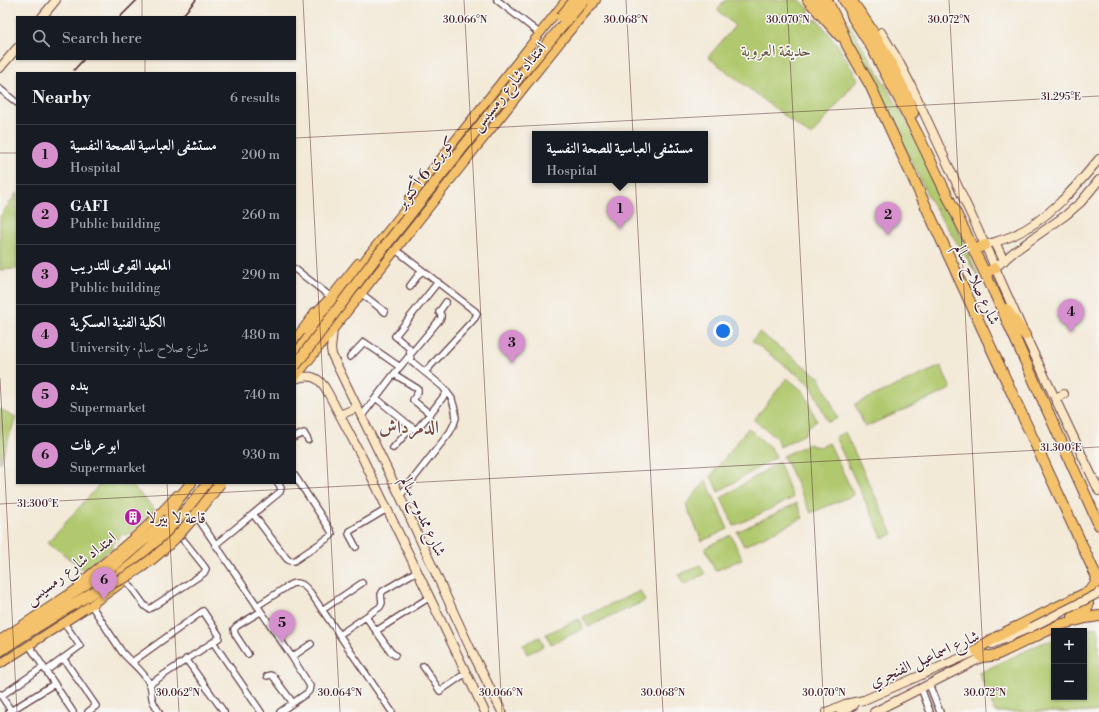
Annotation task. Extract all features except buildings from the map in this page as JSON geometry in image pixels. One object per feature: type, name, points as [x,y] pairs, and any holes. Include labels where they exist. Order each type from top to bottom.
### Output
[{"type":"highway","name":"كوبرى 6 أكتوبر","points":[[296,355],[369,256],[575,0]]},
{"type":"highway","points":[[808,0],[847,45]]},
{"type":"highway","points":[[818,0],[842,31]]},
{"type":"highway","name":"شارع صلاح سالم","points":[[827,0],[847,45],[875,95],[1098,580]]},
{"type":"highway","name":"شارع صلاح سالم","points":[[839,0],[850,5],[853,18],[871,46],[917,133],[995,294],[1099,525]]},
{"type":"highway","points":[[844,0],[872,30],[894,69],[904,88],[914,117],[917,133]]},
{"type":"highway","points":[[859,0],[881,32]]},
{"type":"highway","name":"كوبرى 6 أكتوبر","points":[[296,365],[374,260],[505,94],[592,1]]},
{"type":"highway","points":[[974,250],[990,243]]},
{"type":"highway","points":[[985,273],[995,268]]},
{"type":"highway","points":[[995,294],[1025,334]]},
{"type":"highway","points":[[296,344],[312,324],[315,314]]},
{"type":"highway","points":[[168,520],[169,514],[190,484]]},
{"type":"highway","points":[[0,641],[116,564],[168,520],[182,506],[199,484]]},
{"type":"highway","points":[[0,651],[25,633],[107,584],[156,542],[188,509],[207,484]]},
{"type":"highway","points":[[107,584],[122,579],[160,553],[191,521],[219,484]]},
{"type":"highway","points":[[1080,596],[1086,597],[1088,601],[1087,609],[1059,625],[996,655],[991,656],[979,654],[983,645],[1004,633],[1080,596],[1093,588],[1098,580]]},
{"type":"highway","points":[[1059,625],[1099,616]]},
{"type":"main road","points":[[43,16],[56,0]]},
{"type":"main road","name":"امتداد شارع رمسيس","points":[[296,338],[331,297],[566,0]]},
{"type":"main road","name":"امتداد شارع رمسيس","points":[[296,378],[592,1]]},
{"type":"main road","name":"شارع صلاح سالم","points":[[881,32],[906,76],[937,141],[990,243],[995,268],[1099,491]]},
{"type":"main road","points":[[0,68],[16,49]]},
{"type":"main road","points":[[519,60],[516,70],[518,76],[526,78],[535,75]]},
{"type":"main road","points":[[904,88],[928,131],[937,141]]},
{"type":"main road","points":[[447,151],[456,154],[460,158],[460,168]]},
{"type":"main road","points":[[1004,261],[990,243],[1016,234],[1048,212],[1075,188],[1099,159]]},
{"type":"main road","points":[[995,268],[1066,215],[1081,202],[1099,180]]},
{"type":"main road","name":"شارع ممدوح سالم","points":[[333,329],[331,349],[332,355],[356,408],[400,496],[471,650],[502,712]]},
{"type":"main road","name":"شارع ممدوح سالم","points":[[296,379],[310,376],[318,380],[325,388],[363,459],[484,712]]},
{"type":"main road","points":[[1055,398],[1064,394]]},
{"type":"main road","points":[[340,415],[356,408]]},
{"type":"main road","points":[[1072,435],[1081,431]]},
{"type":"main road","name":"امتداد شارع رمسيس","points":[[0,636],[86,578],[156,518],[185,484]]},
{"type":"main road","points":[[0,664],[91,605],[126,580],[193,512],[214,484]]},
{"type":"main road","points":[[1033,629],[1099,593]]},
{"type":"main road","points":[[1033,629],[1099,599]]},
{"type":"main road","name":"شارع اسماعيل الفنجري","points":[[827,712],[846,704],[864,700],[979,654],[1033,629]]},
{"type":"main road","points":[[458,657],[471,650]]},
{"type":"main road","name":"شارع اسماعيل الفنجري","points":[[874,712],[929,684],[979,654]]},
{"type":"main road","points":[[841,712],[864,700]]},
{"type":"street","points":[[497,0],[539,34]]},
{"type":"street","points":[[0,89],[16,102]]},
{"type":"street","points":[[396,250],[476,312],[476,316],[425,372]]},
{"type":"street","points":[[296,269],[331,297]]},
{"type":"street","points":[[410,286],[422,270]]},
{"type":"street","points":[[400,496],[450,432],[456,418],[456,410],[452,399],[447,392],[411,361],[409,356],[409,348],[395,338],[395,336],[438,282]]},
{"type":"street","points":[[362,294],[385,312]]},
{"type":"street","points":[[361,417],[394,374],[441,318],[439,312],[446,302]]},
{"type":"street","points":[[350,357],[363,342],[365,342],[400,367]]},
{"type":"street","points":[[394,374],[418,389],[418,392],[413,400],[430,414]]},
{"type":"street","points":[[376,398],[416,430],[447,392]]},
{"type":"street","points":[[393,448],[412,428]]},
{"type":"street","points":[[296,437],[304,433],[308,440]]},
{"type":"street","points":[[253,514],[290,561],[294,561],[331,536],[331,530],[296,478]]},
{"type":"street","points":[[215,545],[280,492],[281,488],[279,484]]},
{"type":"street","points":[[356,547],[349,534],[350,531],[387,509]]},
{"type":"street","points":[[193,512],[308,682],[310,688],[306,693],[280,712]]},
{"type":"street","points":[[126,580],[145,606],[152,608],[204,573],[206,570],[204,566],[176,530]]},
{"type":"street","points":[[339,635],[382,605],[381,594],[383,591],[417,571]]},
{"type":"street","points":[[257,606],[291,584],[300,583],[305,585],[392,712]]},
{"type":"street","points":[[322,610],[362,583]]},
{"type":"street","points":[[376,631],[430,597]]},
{"type":"street","points":[[91,605],[122,652],[138,668],[150,684],[152,699],[159,712]]},
{"type":"street","points":[[132,662],[203,611],[219,636],[218,638],[150,684]]},
{"type":"street","points":[[248,654],[235,634],[234,629],[260,612]]},
{"type":"street","points":[[366,616],[391,652],[395,655]]},
{"type":"street","points":[[54,684],[11,712],[1,695],[64,658],[80,646],[64,623]]},
{"type":"street","points":[[213,642],[261,712]]},
{"type":"street","points":[[292,657],[311,644]]},
{"type":"street","points":[[29,645],[73,712]]},
{"type":"street","points":[[64,658],[96,706],[88,712]]},
{"type":"street","points":[[186,659],[224,712]]},
{"type":"street","points":[[423,666],[440,691],[466,673]]},
{"type":"street","points":[[267,676],[273,676],[293,703]]},
{"type":"street","points":[[929,684],[940,712]]},
{"type":"street","points":[[920,688],[930,712]]},
{"type":"green space","name":"حديقة العروبة","points":[[725,0],[800,0],[809,9],[808,14],[813,20],[818,20],[838,46],[858,79],[811,136],[708,57],[735,26],[718,10]]},
{"type":"green space","points":[[841,17],[846,19],[913,132],[979,278],[930,200],[840,19]]},
{"type":"green space","points":[[16,193],[16,269],[0,270],[0,217]]},
{"type":"green space","points":[[759,332],[820,378],[838,418],[828,422],[811,385],[752,341]]},
{"type":"green space","points":[[941,366],[951,389],[865,427],[855,404]]},
{"type":"green space","points":[[787,378],[804,392],[817,421],[808,427],[805,434],[780,447],[776,437],[754,420]]},
{"type":"green space","points":[[0,409],[16,417],[0,464]]},
{"type":"green space","points":[[748,428],[771,448],[776,457],[718,492],[711,476]]},
{"type":"green space","points":[[845,432],[893,534],[883,539],[835,437]]},
{"type":"green space","points":[[829,443],[854,495],[811,513],[783,456],[809,444],[819,446]]},
{"type":"green space","points":[[779,462],[793,498],[734,526],[721,498]]},
{"type":"green space","points":[[706,480],[728,529],[702,541],[686,505]]},
{"type":"green space","points":[[100,484],[131,484],[155,510],[128,535],[123,534],[112,544],[112,548],[84,570],[48,542]]},
{"type":"green space","points":[[797,503],[803,518],[744,546],[737,532]]},
{"type":"green space","points":[[731,535],[742,559],[715,571],[705,548]]},
{"type":"green space","points":[[700,565],[705,574],[684,585],[679,575]]},
{"type":"green space","points":[[640,591],[645,601],[588,627],[583,617]]},
{"type":"green space","points":[[579,619],[583,629],[551,644],[546,634]]},
{"type":"green space","points":[[1096,627],[1099,633],[1099,712],[995,712],[979,673],[1042,643],[1051,641],[1051,700],[1087,700],[1087,630]]},
{"type":"green space","points":[[540,637],[544,646],[527,654],[523,645]]},
{"type":"railway","points":[[121,16],[137,0]]},
{"type":"railway","points":[[182,16],[196,0]]},
{"type":"railway","points":[[74,70],[83,60]]},
{"type":"place","name":"مستشفى العباسية للصحة النفسية","points":[[620,229]]},
{"type":"place","name":"GAFI","points":[[888,235]]},
{"type":"place","name":"الكلية الفنية العسكرية","points":[[1071,332]]},
{"type":"place","name":"المعهد القومى للتدريب","points":[[512,363]]},
{"type":"place","name":"قاعة لا بيرلا","points":[[133,517]]},
{"type":"place","name":"ابو عرفات","points":[[104,600]]},
{"type":"place","name":"بنده","points":[[282,643]]},
{"type":"district","name":"الدمرداش","points":[[409,427]]}]
